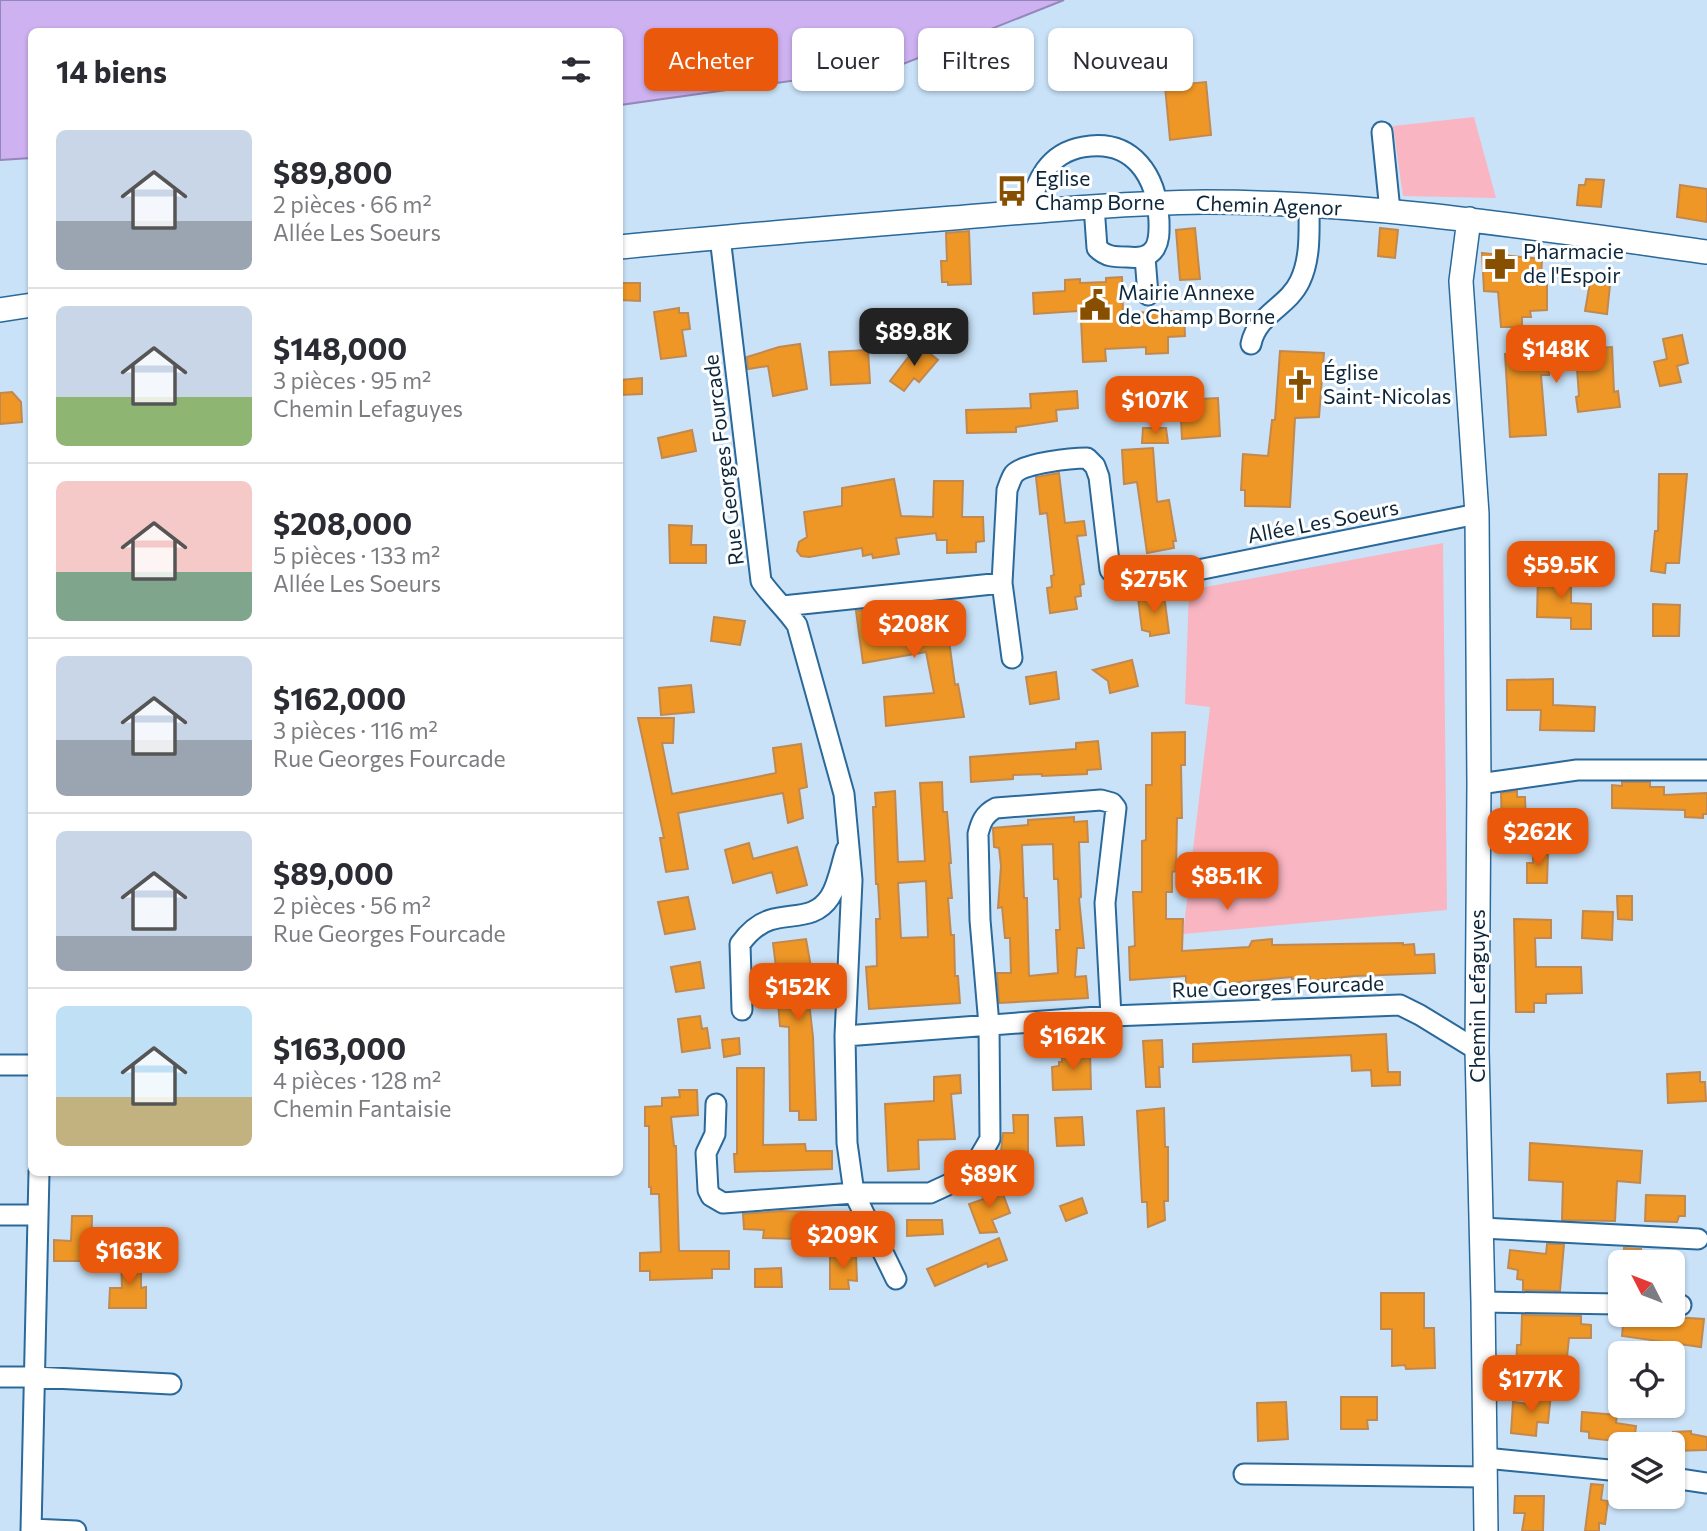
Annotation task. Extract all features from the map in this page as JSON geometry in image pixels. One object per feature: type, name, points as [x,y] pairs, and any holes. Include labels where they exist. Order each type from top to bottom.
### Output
[{"type":"main road","name":"Chemin Agenor","points":[[623,247],[1094,206],[1206,202],[1390,211],[1469,219],[1707,252]]},
{"type":"main road","name":"Chemin Lefaguyes","points":[[1469,219],[1461,281],[1477,514],[1477,1050],[1486,1531]]},
{"type":"main road","points":[[0,310],[28,306]]},
{"type":"street","points":[[1382,132],[1390,211]]},
{"type":"street","points":[[1028,212],[1036,183],[1045,169],[1060,156],[1083,147],[1111,147],[1129,153],[1140,163],[1149,178],[1158,204],[1159,238],[1155,249],[1145,257],[1109,257],[1097,248],[1094,206]]},
{"type":"street","points":[[1251,344],[1253,334],[1261,321],[1291,294],[1300,281],[1309,241],[1309,206]]},
{"type":"street","name":"Rue Georges Fourcade","points":[[720,237],[761,581],[797,625],[844,794],[852,880],[845,1036],[847,1143],[854,1193],[896,1279]]},
{"type":"street","points":[[1145,257],[1148,295]]},
{"type":"street","name":"Allée Les Soeurs","points":[[1012,658],[1002,583],[1007,489],[1013,475],[1020,470],[1072,458],[1087,458],[1095,466],[1099,477],[1110,570],[1123,583],[1477,514]]},
{"type":"street","points":[[783,606],[1002,583]]},
{"type":"street","points":[[1479,784],[1577,770],[1707,770]]},
{"type":"street","points":[[716,1104],[715,1134],[706,1153],[708,1191],[723,1203],[854,1193],[930,1194],[969,1175],[990,1139],[989,1025],[980,920],[978,834],[988,812],[996,808],[1101,800],[1112,803],[1116,808],[1105,903],[1111,1016]]},
{"type":"street","points":[[742,1010],[740,944],[756,927],[771,920],[807,915],[820,909],[831,896],[849,842]]},
{"type":"street","name":"Rue Georges Fourcade","points":[[845,1036],[1111,1016],[1400,1005],[1477,1050]]},
{"type":"street","points":[[0,1065],[28,1065]]},
{"type":"street","points":[[39,1176],[31,1530],[76,1531]]},
{"type":"street","points":[[0,1215],[37,1215]]},
{"type":"street","points":[[1482,1228],[1698,1239]]},
{"type":"street","points":[[1483,1302],[1608,1304]]},
{"type":"street","points":[[0,1377],[171,1384]]},
{"type":"street","points":[[1244,1474],[1485,1468],[1608,1471]]},
{"type":"street","points":[[1685,1480],[1707,1483]]},
{"type":"shaded area","points":[[0,0],[1064,0],[994,28],[918,28],[918,58],[904,64],[904,28],[792,28],[792,81],[778,83],[778,28],[644,28],[644,91],[720,91],[623,105],[623,28],[28,28],[28,158],[0,160]]},
{"type":"shaded area","points":[[1474,117],[1496,198],[1403,196],[1393,126]]},
{"type":"shaded area","points":[[1443,543],[1447,910],[1183,934],[1210,707],[1185,704],[1189,590]]},
{"type":"building","points":[[1206,82],[1211,135],[1170,140],[1165,91],[1193,91],[1193,83]]},
{"type":"building","points":[[1586,179],[1604,180],[1601,207],[1577,205],[1579,185],[1585,185]]},
{"type":"building","points":[[1680,185],[1707,189],[1707,222],[1677,217]]},
{"type":"building","points":[[1195,228],[1200,279],[1180,280],[1176,230]]},
{"type":"building","points":[[1380,228],[1398,230],[1395,258],[1378,256]]},
{"type":"building","points":[[969,231],[971,284],[948,285],[948,282],[942,282],[941,261],[947,261],[946,233]]},
{"type":"building","points":[[1482,253],[1542,259],[1541,279],[1547,280],[1547,310],[1530,311],[1531,317],[1522,317],[1522,327],[1501,327],[1498,292],[1484,291]]},
{"type":"building","points":[[1122,277],[1123,313],[1184,311],[1185,336],[1168,337],[1168,353],[1146,354],[1146,347],[1105,349],[1106,361],[1083,362],[1081,319],[1078,319],[1078,311],[1034,314],[1033,293],[1065,291],[1065,280],[1080,279],[1080,283],[1106,282],[1106,278]]},
{"type":"building","points":[[1590,282],[1610,285],[1607,314],[1585,311]]},
{"type":"building","points":[[623,283],[640,283],[640,301],[623,300]]},
{"type":"building","points":[[679,308],[679,313],[688,313],[690,329],[682,330],[686,356],[661,359],[654,312]]},
{"type":"building","points":[[1682,335],[1688,363],[1677,366],[1681,382],[1660,386],[1654,362],[1667,359],[1663,339]]},
{"type":"building","points":[[800,344],[807,389],[773,396],[768,366],[748,369],[747,357]]},
{"type":"building","points":[[916,347],[923,348],[938,360],[919,382],[914,378],[904,391],[890,381]]},
{"type":"building","points":[[1612,347],[1614,392],[1618,391],[1620,407],[1578,412],[1577,369],[1549,371],[1549,375],[1541,375],[1546,435],[1510,437],[1505,354]]},
{"type":"building","points":[[868,350],[870,383],[831,385],[829,352]]},
{"type":"building","name":"Église Saint-Nicolas","points":[[1280,351],[1324,353],[1319,417],[1295,418],[1290,507],[1245,506],[1245,490],[1241,490],[1243,454],[1268,456],[1272,420],[1275,420]]},
{"type":"building","points":[[642,378],[642,394],[623,395],[623,380]]},
{"type":"building","points":[[1142,387],[1143,411],[1110,413],[1109,388]]},
{"type":"building","points":[[1077,391],[1078,408],[1056,410],[1057,421],[1016,427],[1016,432],[967,433],[966,410],[1031,408],[1030,394]]},
{"type":"building","points":[[12,392],[21,402],[22,422],[0,424],[0,393]]},
{"type":"building","points":[[1218,398],[1220,436],[1182,439],[1180,400]]},
{"type":"building","points":[[1143,428],[1166,428],[1168,443],[1142,443]]},
{"type":"building","points":[[692,430],[696,451],[662,458],[658,438]]},
{"type":"building","points":[[1153,448],[1157,502],[1169,500],[1176,541],[1173,541],[1174,548],[1147,553],[1137,482],[1124,484],[1122,450]]},
{"type":"building","points":[[1059,473],[1065,523],[1084,521],[1086,535],[1077,536],[1084,584],[1080,585],[1081,596],[1075,597],[1077,609],[1050,613],[1047,588],[1052,587],[1051,576],[1054,575],[1047,513],[1040,514],[1036,477]]},
{"type":"building","points":[[1659,474],[1687,474],[1679,563],[1666,563],[1665,573],[1651,571],[1655,531],[1658,531]]},
{"type":"building","points":[[894,479],[901,516],[933,517],[934,481],[963,481],[962,517],[983,517],[984,541],[976,542],[976,552],[947,553],[947,540],[937,540],[936,533],[896,538],[899,554],[873,558],[872,554],[863,556],[862,548],[809,557],[801,556],[797,551],[799,542],[807,537],[804,512],[842,506],[842,488]]},
{"type":"building","points":[[669,525],[692,526],[691,545],[706,545],[706,563],[670,563]]},
{"type":"building","points":[[1538,574],[1571,574],[1571,603],[1591,604],[1591,629],[1571,629],[1571,618],[1537,617]]},
{"type":"building","points":[[1164,595],[1169,633],[1150,636],[1150,632],[1142,630],[1138,598]]},
{"type":"building","points":[[1653,604],[1680,605],[1679,636],[1653,636]]},
{"type":"building","points":[[901,606],[904,618],[957,609],[962,630],[948,633],[955,685],[958,684],[964,717],[886,726],[884,697],[934,693],[926,652],[863,663],[856,611]]},
{"type":"building","points":[[714,617],[745,621],[740,645],[711,641]]},
{"type":"building","points":[[1132,660],[1138,686],[1110,693],[1108,681],[1093,670]]},
{"type":"building","points":[[1056,672],[1059,699],[1030,704],[1026,677]]},
{"type":"building","points":[[1553,679],[1553,705],[1595,707],[1594,731],[1540,730],[1541,710],[1507,710],[1507,680]]},
{"type":"building","points":[[691,685],[694,712],[661,715],[659,688]]},
{"type":"building","points":[[638,718],[674,718],[673,743],[662,743],[672,794],[776,773],[773,748],[801,744],[807,787],[799,789],[803,818],[788,823],[783,793],[678,813],[688,869],[666,872],[660,838],[664,838]]},
{"type":"building","points":[[1185,732],[1185,765],[1181,765],[1182,818],[1177,818],[1176,871],[1172,872],[1172,892],[1166,892],[1166,919],[1183,919],[1182,951],[1249,947],[1252,941],[1272,939],[1272,945],[1403,943],[1414,944],[1415,955],[1434,954],[1435,973],[1354,976],[1310,981],[1310,977],[1292,977],[1186,987],[1186,976],[1130,980],[1129,947],[1135,946],[1133,892],[1142,892],[1146,785],[1152,785],[1152,733]]},
{"type":"building","points":[[1098,741],[1101,769],[1087,770],[1087,774],[1013,775],[1013,779],[971,782],[970,757],[1076,749],[1076,743]]},
{"type":"building","points":[[942,782],[943,812],[947,812],[951,863],[952,898],[948,898],[951,935],[954,935],[955,976],[958,976],[960,1003],[869,1009],[866,967],[877,966],[876,919],[880,919],[876,884],[873,807],[876,807],[875,793],[895,791],[898,862],[925,861],[920,783]],"holes":[[[926,881],[928,937],[901,938],[898,883]]]},
{"type":"building","points":[[1622,782],[1650,782],[1650,787],[1664,787],[1664,795],[1707,793],[1707,814],[1703,814],[1703,818],[1685,817],[1685,810],[1612,808],[1612,785],[1622,786]]},
{"type":"building","points":[[1517,791],[1517,797],[1525,797],[1526,826],[1502,826],[1501,793]]},
{"type":"building","points":[[1074,817],[1074,822],[1087,821],[1088,842],[1079,842],[1079,898],[1084,948],[1077,948],[1075,977],[1086,976],[1088,998],[999,1003],[997,973],[1011,973],[1010,938],[1005,938],[1002,907],[998,908],[1001,866],[999,848],[994,847],[993,828],[1028,825],[1028,820]],"holes":[[[1053,844],[1054,879],[1058,879],[1058,973],[1029,976],[1027,898],[1024,898],[1022,845]]]},
{"type":"building","points":[[749,843],[753,859],[797,847],[807,885],[777,893],[772,872],[733,883],[725,850]]},
{"type":"building","points":[[1533,850],[1548,851],[1547,883],[1527,883],[1527,863],[1533,863]]},
{"type":"building","points":[[1617,896],[1632,896],[1632,920],[1618,919]]},
{"type":"building","points":[[688,897],[695,929],[665,934],[658,902]]},
{"type":"building","points":[[1583,911],[1613,912],[1612,940],[1582,938]]},
{"type":"building","points":[[1514,919],[1551,920],[1551,938],[1535,938],[1536,967],[1581,967],[1582,993],[1546,994],[1546,1003],[1534,1003],[1534,1012],[1516,1012]]},
{"type":"building","points":[[806,939],[817,1001],[809,1002],[816,1120],[799,1120],[799,1111],[790,1111],[789,1027],[780,1026],[778,1003],[785,1003],[781,965],[776,967],[773,943]]},
{"type":"building","points":[[700,962],[704,988],[676,992],[671,967]]},
{"type":"building","points":[[700,1016],[702,1029],[707,1028],[710,1048],[682,1052],[678,1019]]},
{"type":"building","points":[[1386,1034],[1388,1072],[1400,1072],[1400,1085],[1372,1086],[1371,1070],[1352,1071],[1351,1055],[1193,1062],[1193,1044]]},
{"type":"building","points":[[739,1038],[740,1054],[724,1057],[722,1040]]},
{"type":"building","points":[[1162,1040],[1163,1067],[1159,1067],[1160,1087],[1146,1087],[1143,1041]]},
{"type":"building","points":[[1090,1052],[1091,1089],[1053,1090],[1052,1067],[1059,1066],[1062,1054]]},
{"type":"building","points":[[737,1068],[764,1068],[763,1145],[805,1144],[806,1151],[832,1151],[832,1169],[735,1172]]},
{"type":"building","points":[[1700,1072],[1700,1082],[1705,1082],[1706,1101],[1668,1103],[1667,1074]]},
{"type":"building","points":[[960,1075],[961,1093],[951,1094],[955,1139],[918,1140],[919,1169],[888,1171],[885,1104],[934,1101],[934,1077]]},
{"type":"building","points":[[679,1090],[697,1090],[698,1115],[671,1117],[676,1146],[679,1251],[729,1251],[729,1269],[712,1269],[712,1278],[650,1280],[650,1271],[640,1271],[640,1253],[661,1252],[659,1194],[651,1194],[649,1187],[649,1126],[645,1126],[645,1107],[662,1106],[662,1098],[680,1097]]},
{"type":"building","points":[[1164,1108],[1165,1147],[1168,1147],[1168,1201],[1164,1201],[1165,1220],[1148,1227],[1147,1202],[1142,1202],[1137,1111]]},
{"type":"building","points":[[1013,1115],[1028,1115],[1028,1168],[1004,1169],[1003,1160],[1000,1161],[1003,1133],[1014,1133]]},
{"type":"building","points":[[1082,1117],[1084,1145],[1057,1146],[1055,1118]]},
{"type":"building","points":[[1530,1143],[1642,1151],[1640,1183],[1617,1181],[1615,1221],[1562,1220],[1563,1182],[1529,1180]]},
{"type":"building","points":[[1000,1186],[1010,1213],[992,1220],[997,1232],[980,1233],[969,1204],[984,1199],[981,1193]]},
{"type":"building","points":[[1646,1195],[1685,1196],[1685,1216],[1679,1216],[1677,1222],[1645,1221]]},
{"type":"building","points":[[1082,1198],[1087,1213],[1066,1221],[1060,1206]]},
{"type":"building","points":[[781,1211],[843,1213],[842,1240],[763,1238],[764,1230],[744,1229],[743,1214]]},
{"type":"building","points":[[72,1216],[92,1216],[91,1261],[54,1261],[54,1240],[71,1241]]},
{"type":"building","points":[[907,1220],[942,1220],[943,1234],[907,1236]]},
{"type":"building","points":[[999,1238],[1007,1260],[988,1267],[987,1263],[935,1286],[927,1269]]},
{"type":"building","points":[[1547,1244],[1564,1244],[1560,1291],[1523,1290],[1523,1280],[1517,1279],[1518,1270],[1508,1268],[1510,1250],[1546,1254]]},
{"type":"building","points":[[856,1255],[857,1281],[848,1280],[849,1289],[830,1289],[830,1256]]},
{"type":"building","points":[[141,1258],[141,1288],[146,1287],[146,1308],[109,1308],[110,1288],[122,1288],[121,1259]]},
{"type":"building","points":[[781,1268],[782,1287],[755,1287],[755,1269]]},
{"type":"building","points":[[1381,1293],[1424,1293],[1424,1328],[1434,1328],[1435,1368],[1406,1369],[1405,1365],[1392,1366],[1392,1329],[1381,1329]]},
{"type":"building","points":[[1522,1315],[1581,1316],[1581,1324],[1591,1325],[1591,1338],[1569,1338],[1566,1367],[1536,1364],[1535,1375],[1516,1374]]},
{"type":"building","points":[[1685,1318],[1704,1319],[1701,1347],[1685,1345],[1685,1341],[1658,1341],[1622,1336],[1623,1327],[1685,1327]]},
{"type":"building","points":[[1537,1392],[1551,1394],[1548,1423],[1537,1422],[1536,1436],[1511,1433],[1513,1402],[1535,1405]]},
{"type":"building","points":[[1341,1397],[1377,1397],[1377,1420],[1367,1420],[1368,1429],[1341,1429]]},
{"type":"building","points":[[1286,1402],[1288,1439],[1258,1441],[1257,1403]]},
{"type":"building","points":[[1582,1412],[1608,1414],[1608,1418],[1617,1418],[1616,1423],[1636,1426],[1635,1432],[1608,1432],[1608,1440],[1589,1438],[1589,1432],[1581,1431]]},
{"type":"building","points":[[1691,1431],[1691,1434],[1707,1437],[1707,1450],[1685,1451],[1685,1432],[1673,1432]]},
{"type":"building","points":[[1591,1484],[1603,1485],[1601,1500],[1608,1501],[1605,1524],[1599,1523],[1599,1531],[1585,1531]]},
{"type":"building","points":[[1515,1496],[1544,1496],[1543,1531],[1522,1531],[1525,1513],[1514,1513]]},
{"type":"place","name":"Eglise Champ Borne","points":[[1012,191]]},
{"type":"place","name":"Pharmacie de l'Espoir","points":[[1500,264]]},
{"type":"place","name":"Mairie Annexe de Champ Borne","points":[[1095,305]]},
{"type":"place","name":"Église Saint-Nicolas","points":[[1300,385]]}]
